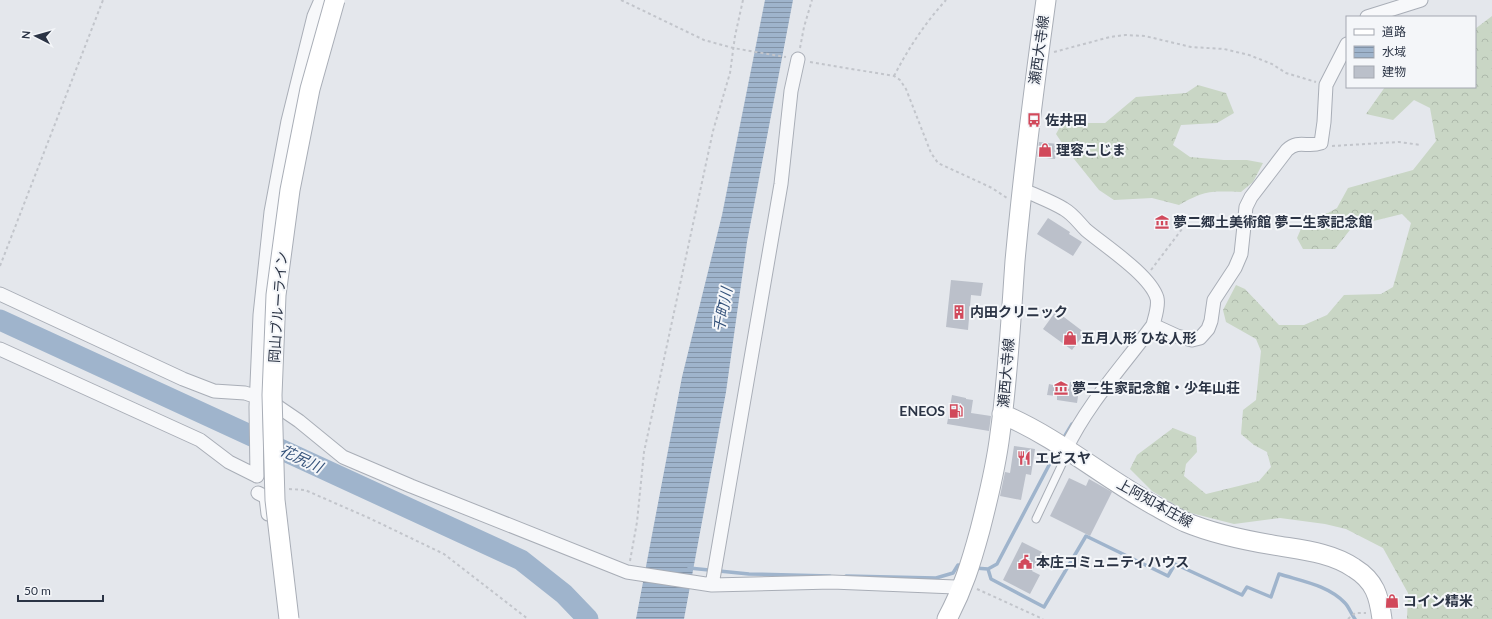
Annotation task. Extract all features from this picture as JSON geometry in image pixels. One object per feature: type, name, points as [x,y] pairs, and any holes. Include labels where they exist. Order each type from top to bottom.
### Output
[{"type":"main road","name":"岡山ブルーライン","points":[[289,619],[275,500],[272,395],[276,295],[291,182],[310,89],[335,0]]},
{"type":"main road","name":"瀬西大寺線","points":[[948,619],[965,582],[974,552],[987,505],[997,453],[1002,414],[1021,197],[1046,0]]},
{"type":"main road","name":"上阿知本庄線","points":[[1002,414],[1016,420],[1062,446],[1141,498],[1184,521],[1232,537],[1320,553],[1338,559],[1354,567],[1374,586],[1379,598],[1382,619]]},
{"type":"street","points":[[0,349],[200,440],[229,462],[257,476],[257,402],[260,315],[270,212],[288,121],[314,16],[321,0]]},
{"type":"street","points":[[1370,16],[1421,0]]},
{"type":"street","points":[[1153,325],[1177,336],[1192,340],[1200,338],[1208,329],[1211,321],[1214,300],[1235,268],[1241,254],[1246,207],[1251,197],[1287,150],[1293,145],[1300,144],[1314,146],[1321,143],[1326,85],[1346,46]]},
{"type":"street","points":[[712,585],[781,184],[793,58]]},
{"type":"street","points":[[1021,197],[1065,209],[1074,216],[1085,229],[1123,259],[1144,279],[1154,291],[1157,299],[1153,325],[1088,409],[1073,434],[1062,446]]},
{"type":"street","points":[[0,294],[183,379],[214,391],[245,393],[257,402],[277,406],[300,421],[343,457],[411,486],[632,573],[712,585],[832,582],[955,587],[965,582]]},
{"type":"street","points":[[258,493],[266,497],[282,619]]},
{"type":"lane","points":[[1036,519],[1063,462],[1062,446]]},
{"type":"path","points":[[0,266],[102,0]]},
{"type":"path","points":[[621,0],[704,40],[733,48],[894,76],[900,80],[906,90],[931,153],[938,163],[992,188],[1014,203],[1021,197]]},
{"type":"path","points":[[632,573],[644,452],[713,131],[730,73],[733,48],[743,0]]},
{"type":"path","points":[[793,58],[812,0]]},
{"type":"path","points":[[894,76],[919,33],[946,0]]},
{"type":"path","points":[[1038,54],[1059,52],[1110,37],[1126,35],[1145,36],[1191,47],[1224,49],[1243,54],[1272,64],[1286,73],[1326,85]]},
{"type":"path","points":[[1321,143],[1326,146],[1399,142],[1421,144]]},
{"type":"path","points":[[1144,279],[1182,228]]},
{"type":"path","points":[[289,489],[305,490],[369,518],[444,554],[528,619]]},
{"type":"path","points":[[965,582],[1043,619]]},
{"type":"path","points":[[1348,618],[1355,613]]},
{"type":"green space","points":[[1492,16],[1492,619],[1407,619],[1408,593],[1383,548],[1346,529],[1325,524],[1280,518],[1234,524],[1187,512],[1152,491],[1130,469],[1137,455],[1173,428],[1196,437],[1197,452],[1186,464],[1184,476],[1206,494],[1259,481],[1271,467],[1267,452],[1254,445],[1241,434],[1243,410],[1256,400],[1261,351],[1256,339],[1226,322],[1223,310],[1236,285],[1245,289],[1279,325],[1304,325],[1327,315],[1344,295],[1381,294],[1393,287],[1411,223],[1402,214],[1353,226],[1335,249],[1303,249],[1297,238],[1306,217],[1328,213],[1337,208],[1348,188],[1413,170],[1436,141],[1430,108],[1414,100],[1393,120],[1366,114],[1384,88],[1476,88],[1476,28]]},
{"type":"green space","points":[[1198,85],[1226,93],[1234,113],[1217,123],[1181,125],[1173,145],[1190,157],[1224,160],[1247,160],[1263,163],[1253,182],[1241,192],[1209,192],[1196,196],[1179,205],[1152,198],[1114,200],[1099,190],[1066,149],[1056,134],[1062,123],[1105,123],[1136,97],[1186,93]]},
{"type":"water","name":"千町川","points":[[765,0],[793,0],[747,242],[726,392],[684,619],[636,619],[682,377],[722,215]]},
{"type":"building","name":"理容こじま","points":[[1039,142],[1058,144],[1055,159],[1037,157]]},
{"type":"building","points":[[1048,218],[1070,232],[1069,234],[1082,242],[1073,256],[1037,234]]},
{"type":"building","name":"内田クリニック","points":[[951,280],[983,283],[981,296],[971,295],[968,330],[946,327]]},
{"type":"building","points":[[1056,311],[1085,333],[1072,350],[1043,329]]},
{"type":"building","points":[[1070,382],[1080,383],[1077,403],[1057,400],[1057,396],[1047,395],[1049,384],[1069,389]]},
{"type":"building","points":[[952,395],[973,400],[971,413],[991,416],[989,431],[947,424]]},
{"type":"building","points":[[1014,446],[1035,449],[1031,475],[1026,474],[1021,500],[1000,496],[1005,472],[1010,473]]},
{"type":"building","points":[[1069,478],[1086,486],[1089,479],[1112,492],[1090,536],[1050,516]]},
{"type":"building","name":"本庄コミュニティハウス","points":[[1022,542],[1042,552],[1032,571],[1040,575],[1030,594],[1003,580]]},
{"type":"waterway","name":"花尻川","points":[[0,320],[521,560],[564,594],[588,619]]},
{"type":"waterway","points":[[1063,439],[1072,424]]},
{"type":"waterway","points":[[975,568],[988,569],[997,564],[1057,450]]},
{"type":"waterway","points":[[988,569],[991,579],[1044,607],[1086,536],[1168,576],[1175,564],[1242,595],[1247,587],[1271,597],[1279,574],[1305,582],[1331,592],[1338,597],[1346,605],[1355,619]]},
{"type":"waterway","points":[[846,576],[936,578],[953,573],[958,565],[963,566]]},
{"type":"waterway","points":[[689,568],[749,574],[830,576]]},
{"type":"place","name":"佐井田","points":[[1034,120]]},
{"type":"place","name":"理容こじま","points":[[1045,150]]},
{"type":"place","name":"夢二郷土美術館 夢二生家記念館","points":[[1162,222]]},
{"type":"place","name":"内田クリニック","points":[[959,312]]},
{"type":"place","name":"五月人形 ひな人形","points":[[1070,338]]},
{"type":"place","name":"夢二生家記念館・少年山荘","points":[[1061,388]]},
{"type":"place","name":"ENEOS","points":[[956,411]]},
{"type":"place","name":"エビスヤ","points":[[1024,458]]},
{"type":"place","name":"本庄コミュニティハウス","points":[[1025,562]]},
{"type":"place","name":"コイン精米","points":[[1392,601]]}]
